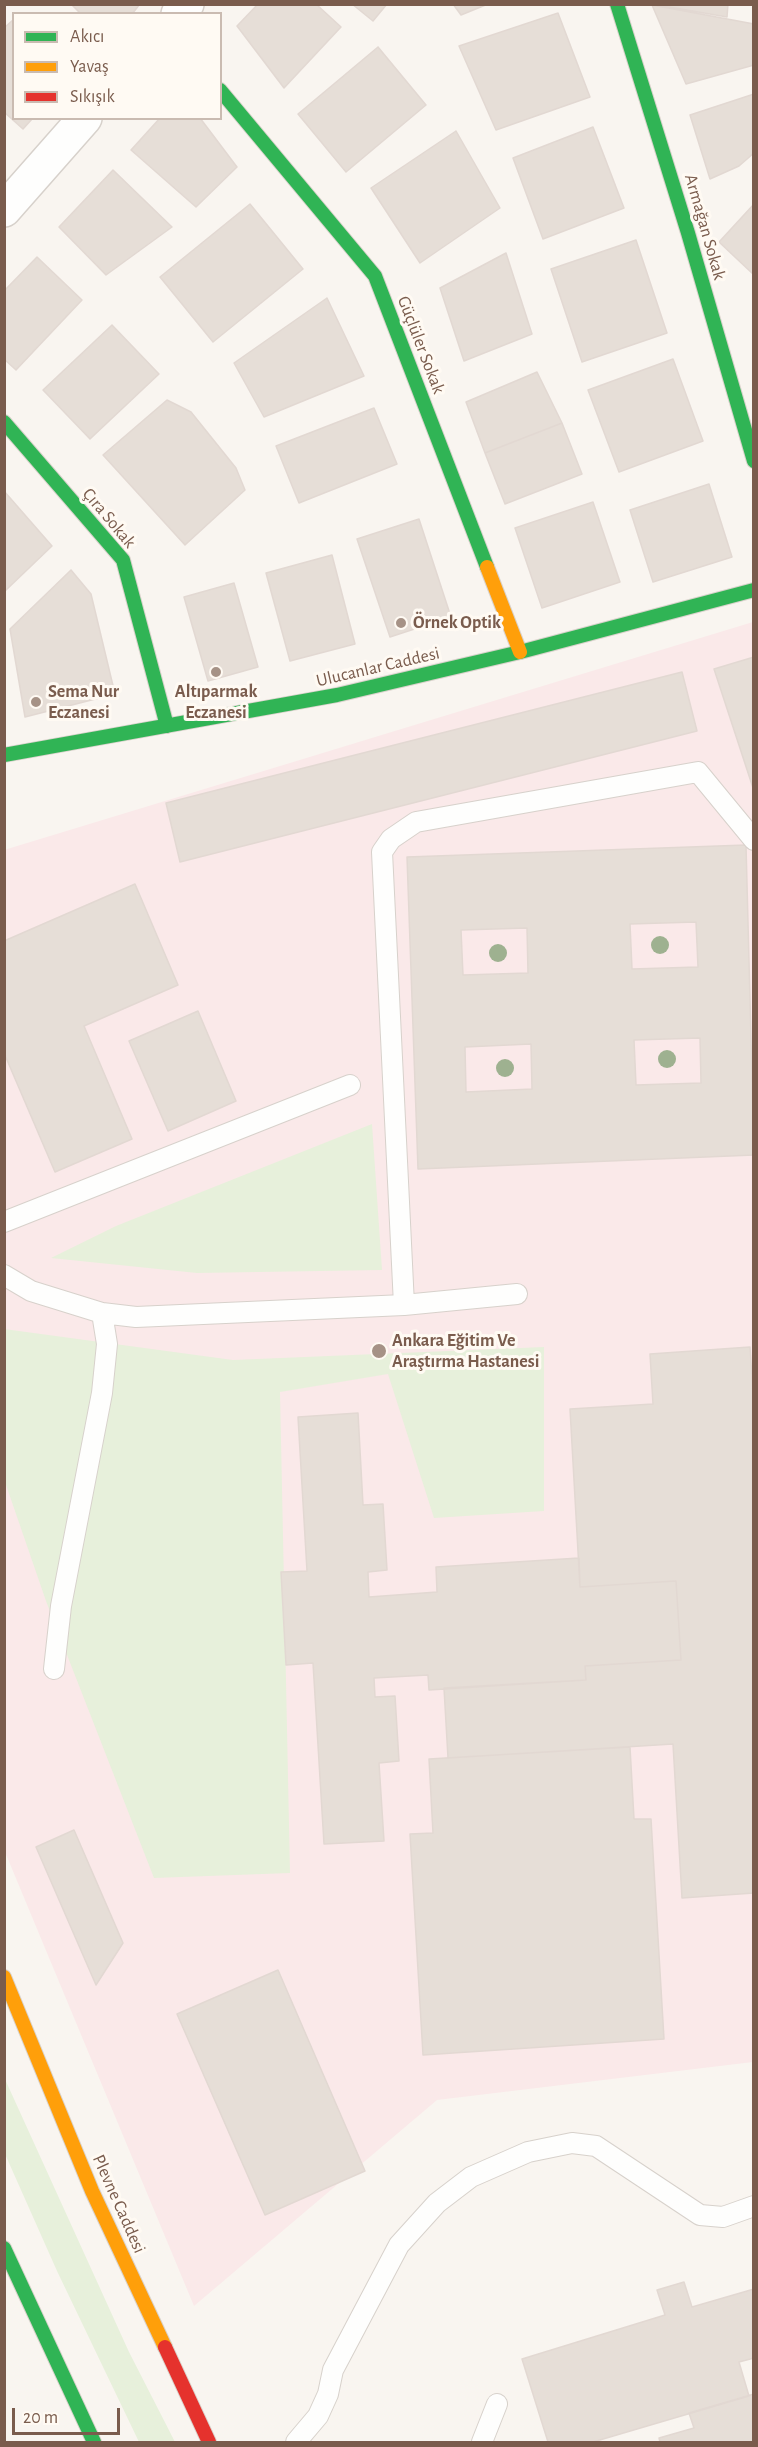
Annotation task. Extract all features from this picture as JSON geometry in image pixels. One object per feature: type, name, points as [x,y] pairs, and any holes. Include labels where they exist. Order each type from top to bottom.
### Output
[{"type":"main road","name":"Armağan Sokak","points":[[617,4],[751,443]]},
{"type":"main road","name":"Güçlüler Sokak","points":[[222,92],[375,276],[520,652]]},
{"type":"main road","name":"Çıra Sokak","points":[[4,422],[123,560],[166,726]]},
{"type":"main road","name":"Ulucanlar Caddesi","points":[[4,756],[337,695],[520,652],[753,590]]},
{"type":"main road","name":"Plevne Caddesi","points":[[4,1977],[92,2191],[209,2442]]},
{"type":"main road","points":[[4,2248],[94,2442]]},
{"type":"street","points":[[4,210],[83,120]]},
{"type":"lane","points":[[404,1305],[382,852],[391,839],[416,822],[698,772],[753,840]]},
{"type":"lane","points":[[4,1222],[350,1085]]},
{"type":"lane","points":[[4,1275],[31,1291],[102,1313],[136,1317],[404,1305],[517,1294]]},
{"type":"lane","points":[[54,1669],[63,1594],[102,1394],[106,1344],[102,1313]]},
{"type":"lane","points":[[308,2439],[328,2394],[333,2370],[399,2245],[437,2203],[471,2178],[528,2152],[572,2143],[596,2146],[700,2215],[723,2217],[753,2206]]},
{"type":"lane","points":[[482,2442],[497,2404]]},
{"type":"shaded area","name":"Ankara Eğitim Ve Araştırma Hastanesi","points":[[753,622],[753,2062],[437,2100],[194,2306],[5,1852],[4,850]]},
{"type":"green space","points":[[372,1124],[382,1270],[197,1273],[51,1258],[116,1226]]},
{"type":"green space","points":[[4,1329],[233,1360],[544,1347],[544,1511],[434,1518],[388,1374],[280,1392],[290,1873],[154,1878],[46,1601],[5,1482]]},
{"type":"green space","points":[[4,2077],[129,2352],[175,2442],[139,2442],[57,2271],[5,2154]]},
{"type":"building","points":[[71,4],[140,4],[134,12],[79,12]]},
{"type":"building","points":[[258,4],[316,4],[341,27],[284,88],[237,26]]},
{"type":"building","points":[[352,4],[387,4],[373,21]]},
{"type":"building","points":[[453,4],[488,4],[461,15]]},
{"type":"building","points":[[652,4],[728,4],[727,17]]},
{"type":"building","points":[[652,5],[754,24],[754,65],[686,84]]},
{"type":"building","points":[[558,13],[590,97],[496,130],[459,46]]},
{"type":"building","points":[[12,21],[12,119],[4,112],[4,28]]},
{"type":"building","points":[[378,47],[426,105],[346,172],[298,114]]},
{"type":"building","points":[[754,94],[754,153],[739,166],[710,179],[690,115]]},
{"type":"building","points":[[13,120],[31,120],[23,129]]},
{"type":"building","points":[[158,120],[202,120],[237,167],[196,207],[131,150]]},
{"type":"building","points":[[593,127],[624,208],[543,239],[513,158]]},
{"type":"building","points":[[456,131],[500,208],[420,263],[371,188]]},
{"type":"building","points":[[113,170],[172,227],[106,275],[59,227]]},
{"type":"building","points":[[250,204],[303,269],[213,342],[160,277]]},
{"type":"building","points":[[754,204],[754,275],[719,242]]},
{"type":"building","points":[[636,240],[667,333],[582,362],[551,269]]},
{"type":"building","points":[[506,253],[532,334],[464,361],[440,288]]},
{"type":"building","points":[[37,257],[82,300],[16,370],[4,359],[4,291]]},
{"type":"building","points":[[327,298],[364,376],[264,417],[234,363]]},
{"type":"building","points":[[112,325],[159,374],[90,439],[43,390]]},
{"type":"building","points":[[673,359],[703,441],[619,472],[588,390]]},
{"type":"building","points":[[537,372],[562,423],[485,453],[466,402]]},
{"type":"building","points":[[167,400],[191,412],[236,468],[245,490],[185,545],[103,455]]},
{"type":"building","points":[[374,408],[397,464],[299,503],[276,446]]},
{"type":"building","points":[[562,423],[582,474],[505,504],[485,453]]},
{"type":"building","points":[[709,484],[732,557],[653,582],[630,510]]},
{"type":"building","points":[[4,491],[52,546],[4,592]]},
{"type":"building","points":[[593,502],[620,582],[542,608],[515,528]]},
{"type":"building","points":[[419,519],[451,617],[390,637],[357,539]]},
{"type":"building","points":[[332,555],[355,644],[290,661],[266,573]]},
{"type":"building","points":[[71,570],[91,594],[115,694],[25,717],[10,629]]},
{"type":"building","points":[[234,583],[258,667],[208,681],[184,597]]},
{"type":"building","points":[[754,657],[754,791],[714,669]]},
{"type":"building","points":[[682,672],[697,731],[180,862],[166,803]]},
{"type":"building","points":[[746,845],[754,1155],[418,1169],[407,857]],"holes":[[[696,922],[698,967],[632,969],[630,924]],[[527,928],[528,973],[463,975],[461,930]],[[700,1038],[701,1083],[636,1085],[634,1040]],[[531,1044],[532,1089],[466,1092],[465,1047]]]},
{"type":"building","points":[[135,884],[178,985],[84,1026],[132,1139],[55,1172],[4,1053],[4,941]]},
{"type":"building","points":[[198,1011],[236,1101],[168,1131],[129,1041]]},
{"type":"building","points":[[750,1347],[754,1408],[754,1893],[682,1898],[673,1744],[448,1758],[444,1688],[586,1680],[585,1666],[681,1660],[676,1581],[580,1587],[570,1409],[653,1404],[650,1354]]},
{"type":"building","points":[[358,1413],[363,1505],[383,1504],[387,1570],[368,1572],[369,1597],[437,1592],[436,1567],[579,1558],[580,1587],[676,1581],[681,1660],[585,1666],[586,1680],[429,1690],[428,1675],[374,1678],[375,1697],[395,1696],[399,1761],[379,1763],[384,1841],[324,1844],[313,1663],[286,1665],[281,1572],[307,1571],[298,1417]]},
{"type":"building","points":[[630,1747],[634,1819],[651,1819],[664,2039],[423,2055],[410,1834],[433,1833],[429,1759]]},
{"type":"building","points":[[74,1830],[123,1943],[96,1985],[36,1847]]},
{"type":"building","points":[[278,1970],[365,2171],[265,2215],[177,2014]]},
{"type":"building","points":[[684,2282],[692,2307],[754,2289],[754,2358],[739,2362],[749,2396],[593,2442],[548,2442],[522,2359],[665,2315],[657,2290]]},
{"type":"building","points":[[754,2394],[754,2442],[660,2442],[659,2438],[694,2428],[689,2413]]},
{"type":"traffic: fast","points":[[617,4],[688,233],[754,461]]},
{"type":"traffic: fast","points":[[222,92],[375,276],[487,567]]},
{"type":"traffic: fast","points":[[4,422],[123,560],[167,726]]},
{"type":"traffic: fast","points":[[4,755],[337,695],[520,652],[754,590]]},
{"type":"traffic: fast","points":[[4,2248],[94,2442]]},
{"type":"traffic: slow","points":[[487,567],[520,652]]},
{"type":"traffic: slow","points":[[4,1977],[92,2191],[165,2347]]},
{"type":"traffic: jam","points":[[165,2347],[209,2442]]},
{"type":"place","name":"Örnek Optik","points":[[401,623]]},
{"type":"place","name":"Altıparmak Eczanesi","points":[[216,672]]},
{"type":"place","name":"Sema Nur Eczanesi","points":[[36,702]]},
{"type":"place","name":"Ankara Eğitim Ve Araştırma Hastanesi","points":[[379,1351]]}]
